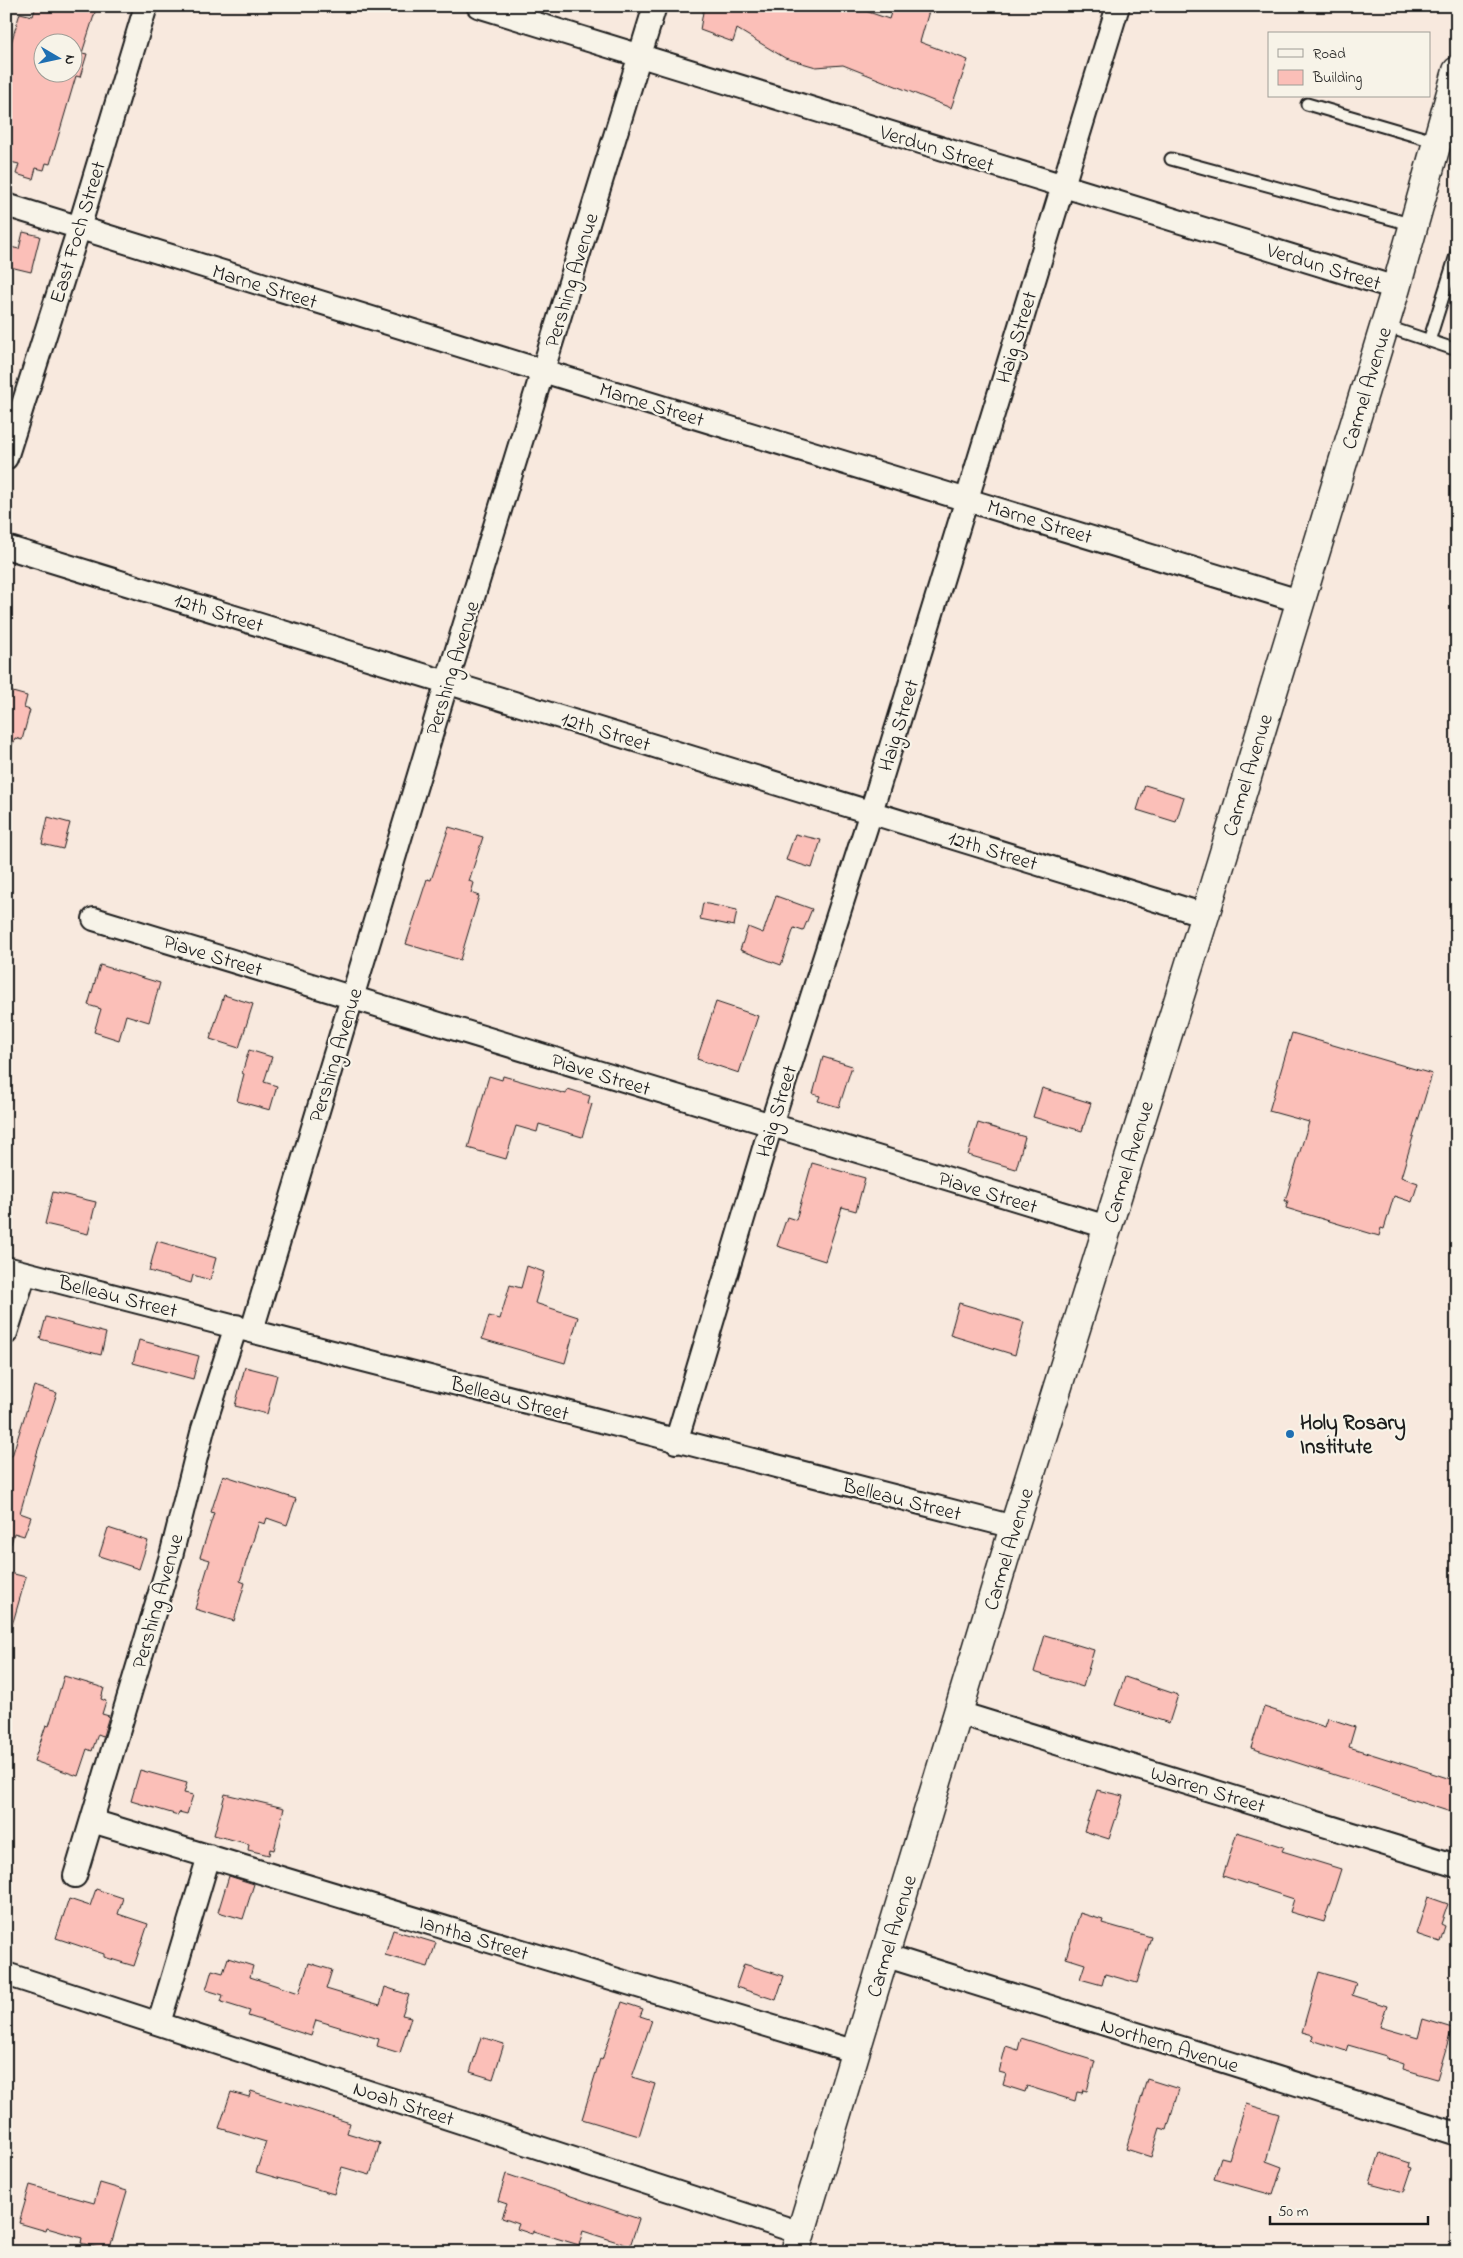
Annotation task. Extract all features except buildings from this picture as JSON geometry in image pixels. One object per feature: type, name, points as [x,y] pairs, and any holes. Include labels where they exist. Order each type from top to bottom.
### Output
[{"type":"main road","name":"Carmel Avenue","points":[[798,2242],[1014,1527],[1205,915],[1385,326],[1457,71]]},
{"type":"street","name":"East Foch Street","points":[[6,458],[79,228],[146,6]]},
{"type":"street","name":"Verdun Street","points":[[478,6],[1396,288]]},
{"type":"street","name":"Pershing Avenue","points":[[75,1876],[172,1556],[203,1428],[244,1328],[352,998],[655,6]]},
{"type":"street","name":"Haig Street","points":[[676,1442],[771,1125],[871,812],[1118,6]]},
{"type":"street","name":"Marne Street","points":[[6,205],[543,372],[1300,601]]},
{"type":"street","name":"12th Street","points":[[6,546],[1205,915]]},
{"type":"street","name":"Piave Street","points":[[94,919],[1107,1227]]},
{"type":"street","name":"Belleau Street","points":[[15,1271],[244,1328],[676,1442],[1014,1527]]},
{"type":"street","points":[[6,1332],[15,1271]]},
{"type":"street","name":"Warren Street","points":[[959,1713],[1457,1866]]},
{"type":"street","name":"Iantha Street","points":[[92,1821],[856,2052]]},
{"type":"street","points":[[159,2023],[209,1856]]},
{"type":"street","name":"Northern Avenue","points":[[884,1955],[1457,2134]]},
{"type":"street","name":"Noah Street","points":[[6,1974],[159,2023],[798,2242]]},
{"type":"lane","points":[[1307,104],[1437,142]]},
{"type":"lane","points":[[1171,159],[1414,225]]},
{"type":"lane","points":[[1429,341],[1457,252]]},
{"type":"lane","points":[[1385,326],[1457,350]]},
{"type":"place","name":"Holy Rosary Institute","points":[[1290,1434]]}]
